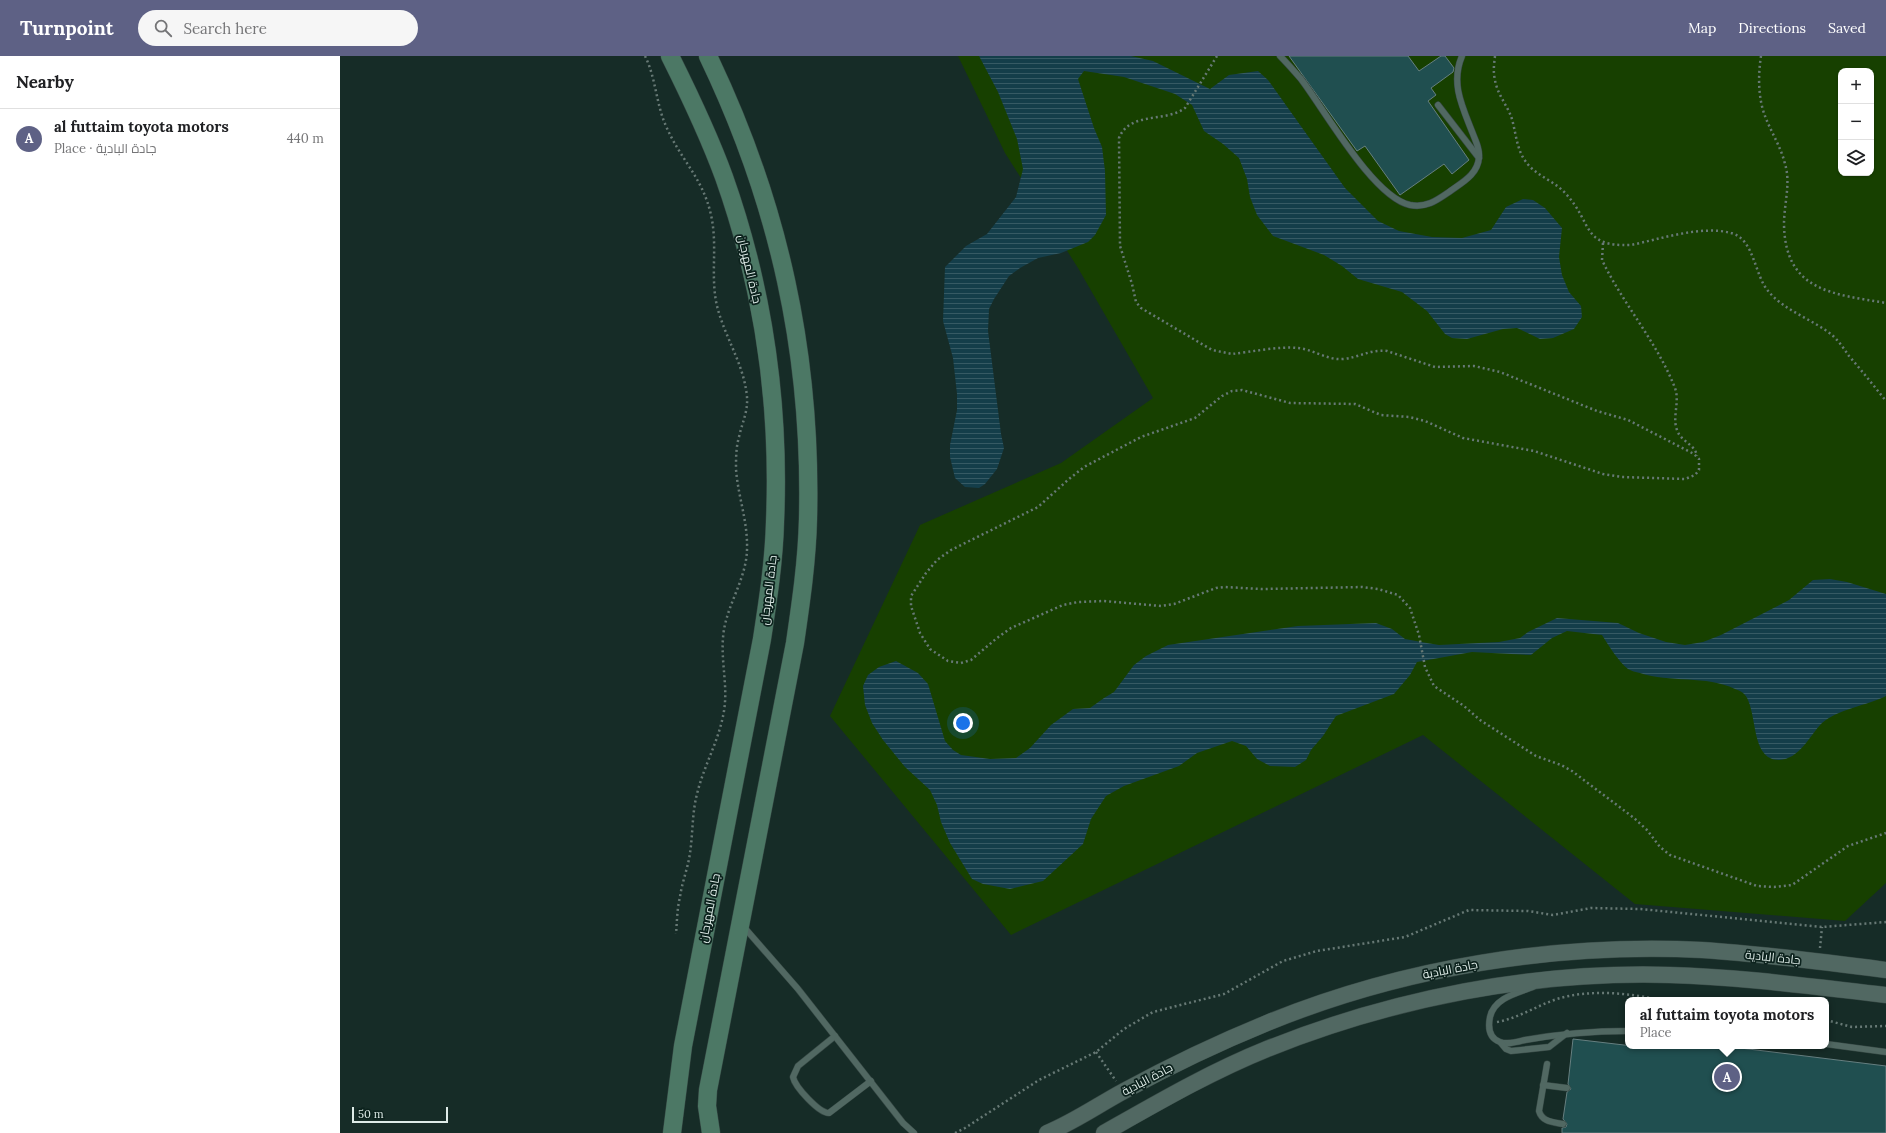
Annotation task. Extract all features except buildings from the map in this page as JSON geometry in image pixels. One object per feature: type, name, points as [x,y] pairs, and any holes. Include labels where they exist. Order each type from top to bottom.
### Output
[{"type":"main road","name":"جادة المهرجان","points":[[670,56],[703,123],[724,177],[742,233],[756,290],[766,348],[773,405],[776,464],[775,522],[770,581],[762,639],[684,1041],[672,1133]]},
{"type":"main road","points":[[708,56],[729,100],[752,158],[771,216],[784,268],[797,336],[805,398],[808,459],[807,528],[803,582],[795,643],[707,1098],[707,1114],[711,1133]]},
{"type":"street","name":"جادة البادية","points":[[1047,1133],[1227,1039],[1310,1007],[1395,981],[1467,966],[1569,952],[1636,949],[1702,950],[1886,970]]},
{"type":"street","name":"جادة البادية","points":[[1104,1133],[1199,1080],[1267,1049],[1373,1013],[1446,995],[1482,988],[1557,979],[1631,975],[1706,976],[1886,995]]},
{"type":"lane","points":[[1280,56],[1300,78],[1363,168],[1401,202],[1418,206],[1435,202],[1469,178],[1474,172],[1480,158],[1477,144],[1457,88],[1457,72],[1462,56]]},
{"type":"lane","points":[[1438,105],[1480,158]]},
{"type":"lane","points":[[741,923],[914,1133]]},
{"type":"lane","points":[[1557,979],[1501,1000],[1493,1009],[1489,1024],[1490,1033],[1506,1049],[1511,1051],[1547,1048],[1554,1045],[1567,1033]]},
{"type":"lane","points":[[1501,1043],[1567,1033],[1625,1031]]},
{"type":"lane","points":[[835,1036],[795,1069],[793,1077],[796,1084],[820,1111],[829,1113],[871,1080]]},
{"type":"lane","points":[[1829,1044],[1886,1052]]},
{"type":"lane","points":[[1547,1064],[1539,1111],[1540,1115],[1546,1120],[1563,1124]]},
{"type":"lane","points":[[1543,1085],[1567,1088]]},
{"type":"path","points":[[645,56],[651,70],[658,103],[666,126],[699,182],[708,205],[713,230],[712,272],[716,302],[725,332],[732,344],[742,372],[747,404],[739,437],[736,461],[738,482],[746,522],[746,564],[725,625],[722,648],[726,691],[724,707],[716,742],[696,795],[690,851],[680,897],[676,934]]},
{"type":"path","points":[[1217,56],[1203,81],[1186,106],[1177,112],[1130,124],[1121,132],[1119,138],[1120,246],[1136,302],[1141,308],[1212,350],[1222,353],[1232,354],[1298,348],[1330,358],[1342,359],[1369,351],[1380,350],[1434,367],[1466,366],[1492,369],[1597,410],[1628,420],[1697,457]]},
{"type":"path","points":[[1495,56],[1494,70],[1496,87],[1511,118],[1522,156],[1533,169],[1567,194],[1576,207],[1589,233],[1604,243],[1621,246],[1703,231],[1730,232],[1735,234],[1745,242],[1760,280],[1768,292],[1779,301],[1831,334],[1886,400]]},
{"type":"path","points":[[1761,56],[1759,81],[1763,110],[1783,157],[1787,171],[1784,224],[1787,249],[1791,258],[1804,278],[1824,291],[1835,295],[1886,304]]},
{"type":"path","points":[[1604,243],[1602,260],[1669,374],[1677,395],[1676,428],[1681,438],[1694,449],[1700,466],[1698,473],[1685,479],[1612,476],[1595,472],[1534,451],[1463,438],[1434,424],[1416,418],[1381,415],[1356,404],[1290,403],[1242,390],[1232,391],[1222,396],[1195,418],[1141,437],[1084,467],[1068,479],[1046,501],[1031,512],[944,554],[926,573],[914,591],[911,602],[920,633],[926,645],[934,653],[954,663],[971,660],[1007,630],[1064,605],[1078,602],[1104,601],[1161,606],[1174,604],[1216,588],[1224,587],[1262,589],[1362,587],[1378,589],[1398,595],[1407,603],[1419,635],[1425,667],[1431,682],[1437,689],[1464,706],[1480,720],[1531,753],[1572,771],[1634,818],[1647,830],[1660,847],[1675,858],[1757,886],[1792,885],[1848,846],[1886,833]]},
{"type":"path","points":[[1818,962],[1822,927]]},
{"type":"path","points":[[1489,1024],[1514,1018],[1547,1003],[1568,996],[1616,994],[1638,997]]},
{"type":"path","points":[[1829,1021],[1852,1027],[1886,1026]]},
{"type":"path","points":[[1096,1052],[1123,1092]]},
{"type":"green space","points":[[958,56],[1886,56],[1886,883],[1845,921],[1635,904],[1423,735],[1011,935],[830,716],[920,525],[1061,463],[1153,398],[1078,268],[1005,153]]},
{"type":"water","points":[[979,56],[1131,56],[1153,61],[1210,89],[1229,75],[1258,71],[1268,80],[1345,188],[1378,221],[1399,231],[1432,237],[1462,238],[1491,230],[1506,207],[1523,199],[1533,200],[1545,208],[1562,228],[1559,257],[1562,275],[1569,292],[1581,306],[1582,317],[1574,329],[1553,338],[1540,339],[1517,328],[1503,329],[1467,339],[1452,338],[1445,334],[1427,311],[1402,292],[1358,279],[1342,266],[1324,255],[1273,236],[1257,215],[1250,197],[1247,179],[1239,158],[1223,144],[1204,131],[1192,105],[1175,94],[1124,77],[1084,71],[1078,79],[1094,128],[1102,147],[1105,171],[1106,215],[1095,235],[1088,242],[1061,253],[1038,258],[1020,268],[1009,276],[994,299],[989,309],[988,331],[1004,448],[997,469],[985,484],[979,488],[965,487],[955,478],[950,457],[950,445],[957,410],[957,394],[953,358],[943,321],[945,267],[966,246],[987,234],[1016,197],[1023,169],[1017,139],[998,92]]},
{"type":"water","points":[[1830,579],[1847,582],[1886,594],[1886,696],[1828,718],[1817,728],[1804,746],[1793,756],[1786,759],[1779,760],[1770,758],[1763,752],[1756,734],[1749,702],[1742,692],[1712,682],[1663,678],[1632,671],[1621,662],[1602,635],[1567,631],[1552,638],[1531,655],[1472,652],[1417,662],[1410,675],[1394,694],[1336,716],[1323,736],[1311,750],[1306,760],[1295,767],[1270,766],[1257,759],[1246,746],[1232,741],[1197,753],[1179,766],[1124,786],[1106,796],[1091,819],[1083,844],[1043,881],[1010,889],[983,884],[972,879],[950,843],[941,822],[937,805],[930,790],[905,767],[883,740],[872,723],[865,705],[863,686],[868,675],[879,667],[896,661],[918,673],[928,684],[945,741],[953,750],[961,755],[990,759],[1016,758],[1030,748],[1051,725],[1073,709],[1090,708],[1114,692],[1134,665],[1146,656],[1168,645],[1298,626],[1376,623],[1392,629],[1405,639],[1439,645],[1499,642],[1520,638],[1528,632],[1557,618],[1618,623],[1639,633],[1666,642],[1685,645],[1703,642],[1721,635],[1789,600],[1813,580]]},
{"type":"place","name":"al futtaim toyota motors","points":[[1727,1077]]}]
